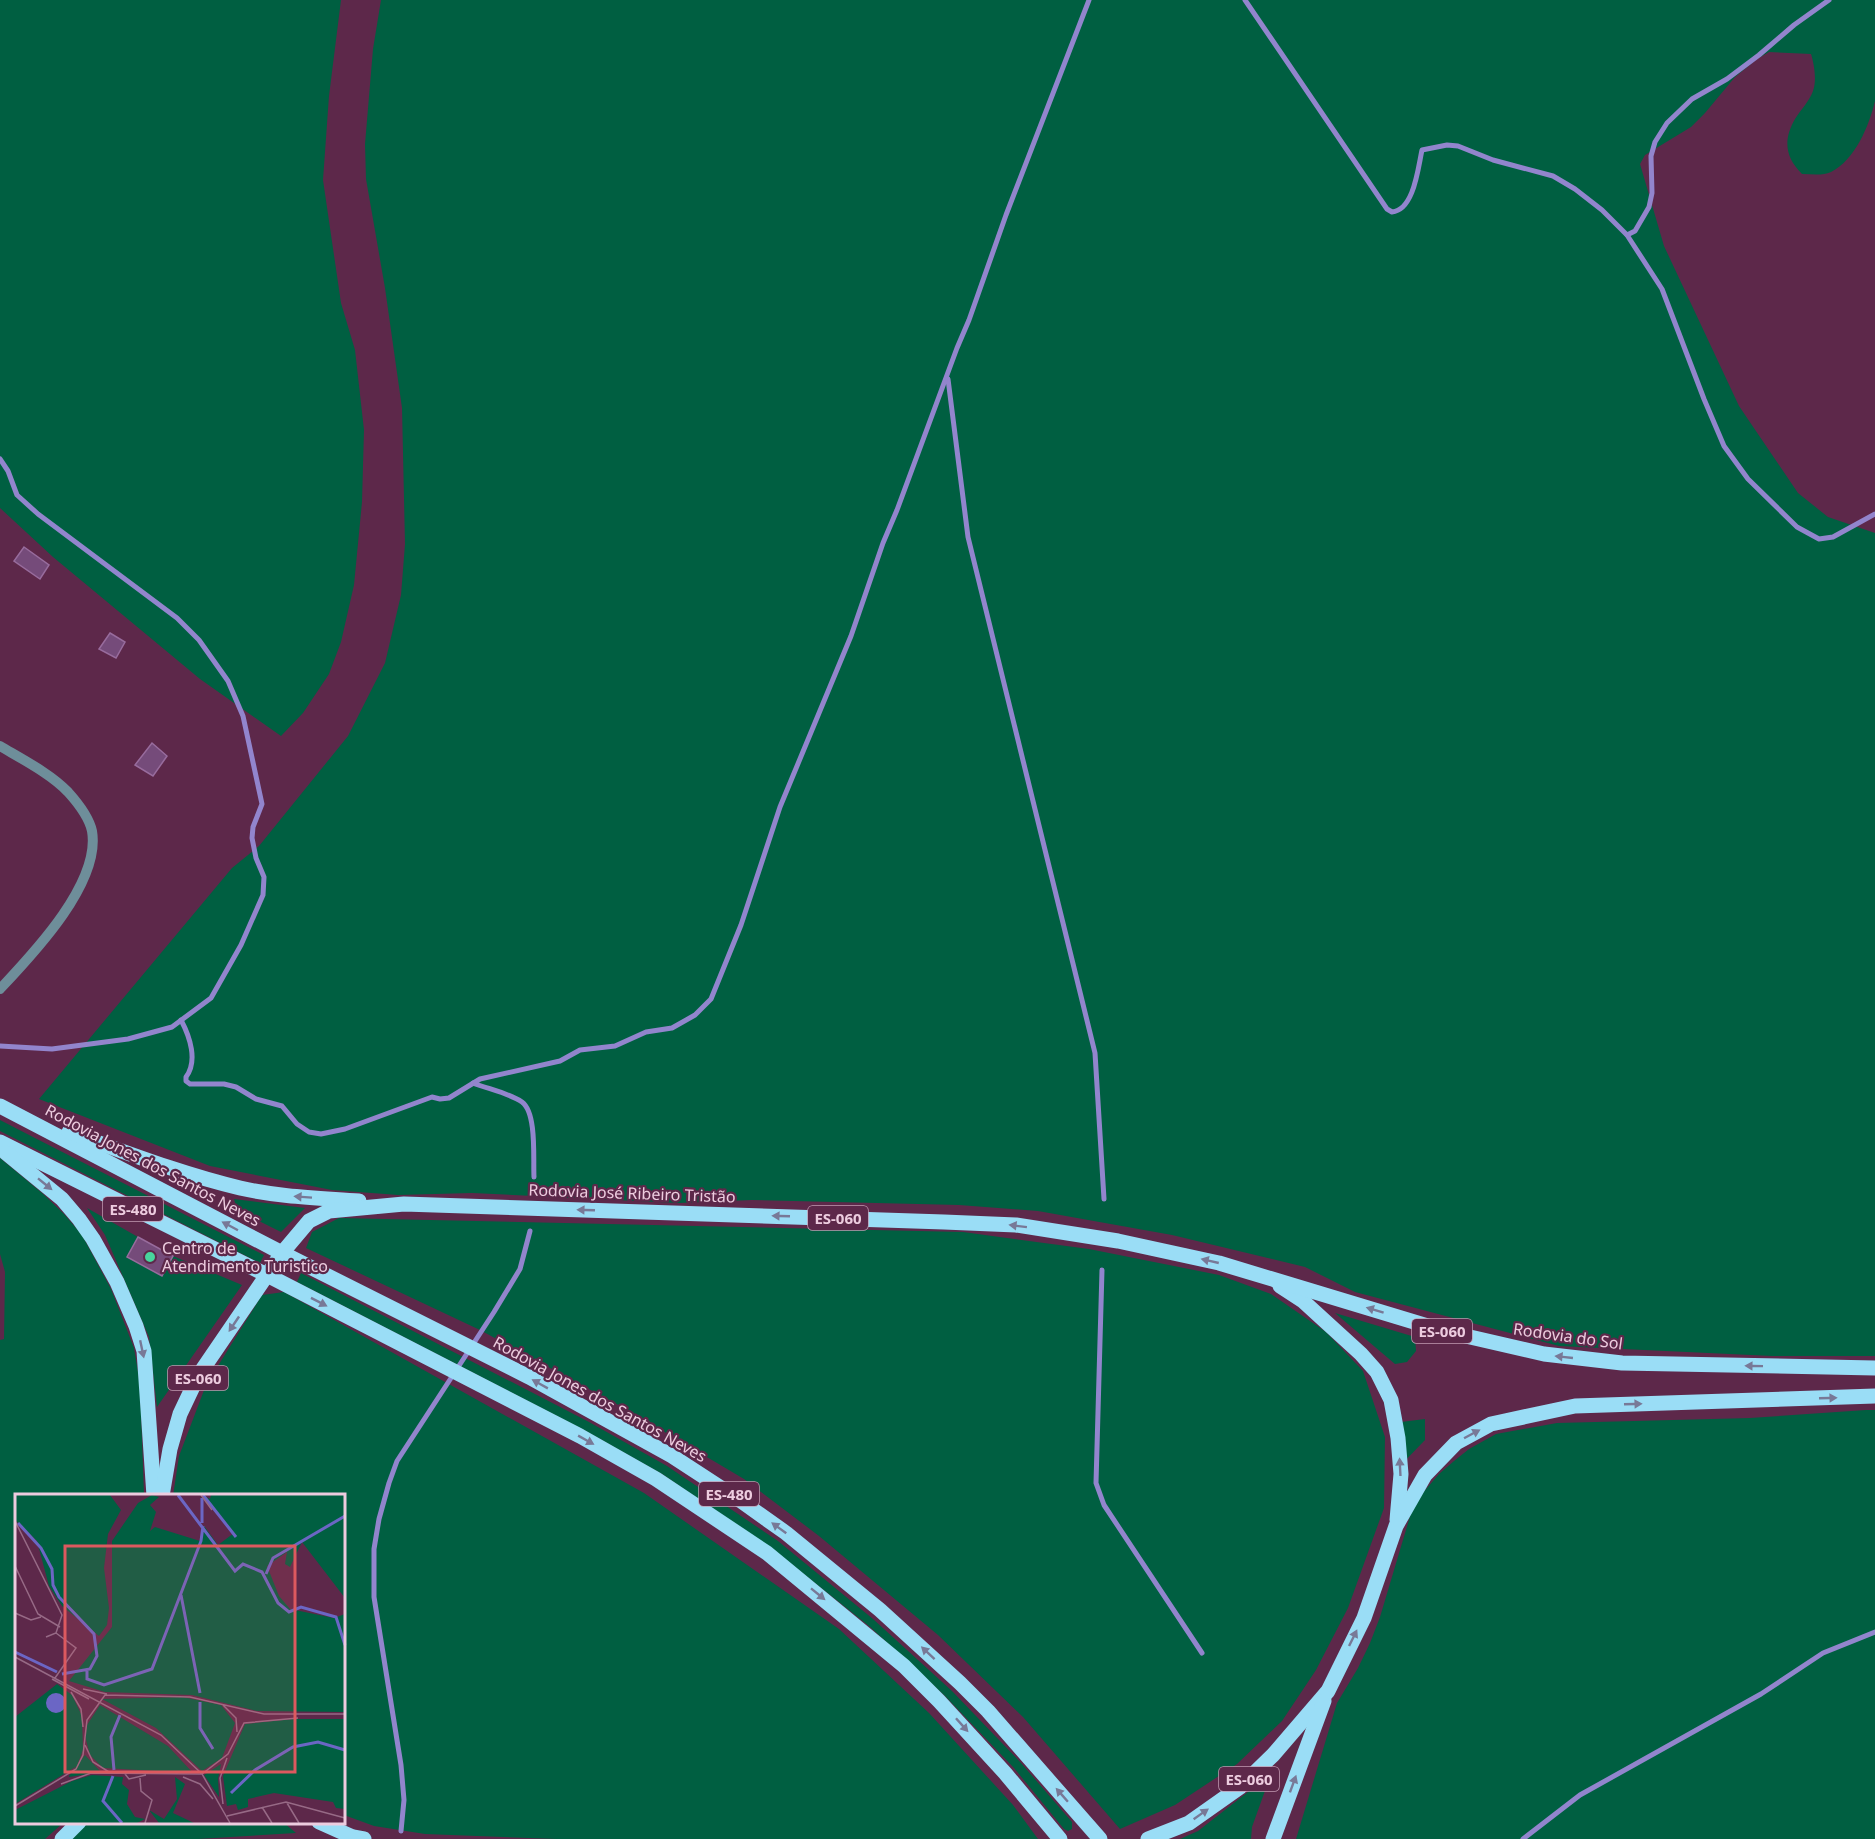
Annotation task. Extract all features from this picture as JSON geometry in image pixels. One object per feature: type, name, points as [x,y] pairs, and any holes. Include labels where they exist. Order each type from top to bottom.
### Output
[{"type":"main road","name":"Rodovia Jones dos Santos Neves","points":[[0,1106],[282,1253],[529,1377],[661,1450],[741,1501],[786,1533],[880,1610],[960,1683],[1004,1728],[1100,1839]]},
{"type":"main road","points":[[18,1114],[174,1170],[240,1188],[285,1196],[404,1204]]},
{"type":"main road","points":[[0,1144],[62,1199],[93,1239],[117,1282],[144,1351],[154,1494]]},
{"type":"main road","name":"ES-480","points":[[0,1144],[267,1275],[580,1436],[656,1479],[767,1553],[904,1666],[1005,1773],[1060,1839]]},
{"type":"main road","name":"Rodovia José Ribeiro Tristão","points":[[162,1494],[170,1449],[180,1414],[198,1376],[282,1253],[309,1221],[329,1211],[404,1204],[1016,1225],[1118,1241],[1219,1263],[1266,1277]]},
{"type":"main road","points":[[1266,1277],[1303,1301],[1361,1354],[1377,1372],[1391,1400],[1398,1438],[1401,1474],[1396,1526]]},
{"type":"main road","name":"Rodovia do Sol","points":[[1266,1277],[1444,1331],[1544,1354],[1622,1363],[1875,1368]]},
{"type":"main road","name":"ES-060","points":[[1148,1839],[1188,1823],[1240,1787],[1274,1755],[1328,1691],[1364,1618],[1396,1526],[1425,1475],[1456,1443],[1497,1423],[1575,1406],[1875,1396]]},
{"type":"main road","points":[[1274,1839],[1328,1691]]},
{"type":"main road","points":[[62,1839],[77,1824]]},
{"type":"main road","points":[[323,1824],[352,1837],[364,1839]]},
{"type":"street","points":[[0,746],[37,768],[67,791],[86,816],[92,831],[91,852],[83,881],[71,903],[43,941],[0,988]]},
{"type":"green space","points":[[0,0],[341,0],[329,96],[323,180],[341,303],[355,350],[364,430],[362,502],[354,585],[341,642],[329,674],[303,713],[281,736],[200,679],[53,557],[0,508]]},
{"type":"green space","points":[[381,0],[1875,0],[1875,101],[1860,141],[1840,167],[1824,174],[1802,174],[1796,168],[1789,155],[1787,141],[1795,119],[1813,91],[1815,77],[1813,62],[1811,54],[1769,52],[1735,77],[1691,127],[1645,155],[1640,164],[1664,246],[1739,406],[1798,493],[1828,517],[1875,533],[1875,1356],[1772,1356],[1559,1346],[1355,1292],[1305,1267],[1172,1235],[1038,1211],[959,1205],[752,1200],[679,1203],[472,1193],[398,1195],[332,1190],[210,1166],[39,1099],[232,868],[259,846],[348,736],[385,663],[401,595],[405,544],[402,408],[385,288],[366,179],[365,144],[373,49]]},
{"type":"green space","points":[[0,1120],[264,1255],[260,1263],[0,1131]]},
{"type":"green space","points":[[0,1158],[42,1193],[82,1235],[111,1289],[134,1348],[140,1384],[144,1494],[15,1494],[15,1824],[62,1824],[45,1839],[0,1839],[0,1340],[4,1339],[5,1272],[0,1254]]},
{"type":"green space","points":[[234,1199],[305,1208],[281,1232],[237,1210]]},
{"type":"green space","points":[[87,1208],[138,1237],[127,1257],[162,1276],[173,1256],[242,1285],[157,1407],[149,1337],[105,1235]]},
{"type":"green space","points":[[339,1218],[963,1232],[1089,1249],[1219,1275],[1271,1294],[1326,1332],[1363,1371],[1385,1437],[1384,1508],[1348,1608],[1316,1670],[1282,1721],[1237,1764],[1175,1805],[1120,1829],[1023,1717],[938,1635],[819,1536],[744,1479],[624,1408],[480,1330],[306,1248],[312,1232]]},
{"type":"green space","points":[[301,1273],[589,1422],[667,1466],[778,1541],[873,1619],[952,1691],[1021,1763],[1072,1822],[1072,1829],[1068,1831],[1064,1829],[1014,1768],[945,1696],[869,1626],[771,1548],[662,1474],[584,1430],[297,1282]]},
{"type":"green space","points":[[284,1292],[644,1493],[839,1629],[929,1713],[1013,1805],[1038,1839],[557,1839],[425,1834],[374,1826],[345,1815],[345,1494],[173,1494],[179,1456],[206,1385],[262,1295]]},
{"type":"green space","points":[[1335,1313],[1415,1337],[1416,1351],[1407,1362],[1395,1364]]},
{"type":"green space","points":[[1875,1410],[1875,1839],[1296,1839],[1337,1703],[1370,1643],[1414,1503],[1439,1474],[1469,1449],[1496,1434],[1557,1423],[1750,1418]]},
{"type":"green space","points":[[1425,1419],[1425,1440],[1399,1467],[1393,1423]]},
{"type":"green space","points":[[1271,1774],[1252,1827],[1251,1839],[1180,1839],[1198,1831]]},
{"type":"green space","points":[[86,1824],[285,1824],[296,1833],[198,1839],[72,1839]]},
{"type":"building","points":[[24,547],[49,565],[40,579],[14,561]]},
{"type":"building","points":[[110,633],[125,642],[116,658],[99,649]]},
{"type":"building","points":[[152,743],[167,756],[153,776],[135,765]]},
{"type":"building","name":"Centro de Atendimento Turistico","points":[[138,1237],[173,1256],[162,1276],[127,1257]]},
{"type":"waterway","points":[[181,1020],[190,1041],[192,1056],[192,1064],[186,1081],[190,1084],[224,1084],[236,1087],[256,1099],[282,1106],[297,1124],[309,1132],[321,1134],[345,1129],[432,1097],[449,1098],[480,1079],[560,1061],[580,1050],[615,1046],[646,1032],[672,1028],[695,1015],[711,999],[741,925],[780,807],[851,636],[883,543],[1089,0]]},
{"type":"waterway","points":[[1245,0],[1387,209],[1392,212],[1399,210],[1410,196],[1417,177],[1422,150],[1447,145],[1458,146],[1493,160],[1553,176],[1575,189],[1602,210],[1627,235],[1662,289],[1724,446],[1748,479],[1797,527],[1819,539],[1833,537],[1875,514]]},
{"type":"waterway","points":[[1627,235],[1635,231],[1649,207],[1652,193],[1651,156],[1655,142],[1667,123],[1692,99],[1727,79],[1829,0]]},
{"type":"waterway","points":[[948,379],[968,537],[1095,1053],[1104,1199]]},
{"type":"waterway","points":[[0,459],[8,471],[17,495],[38,514],[177,618],[199,640],[228,681],[243,716],[262,804],[253,827],[252,838],[256,858],[264,877],[263,895],[241,945],[211,998],[172,1027],[128,1039],[52,1049],[0,1046]]},
{"type":"waterway","points":[[473,1083],[511,1096],[527,1108],[532,1126],[534,1177]]},
{"type":"waterway","points":[[401,1831],[404,1800],[401,1765],[374,1597],[374,1549],[379,1519],[397,1461],[520,1269],[530,1231]]},
{"type":"waterway","points":[[1102,1270],[1096,1483],[1104,1505],[1202,1653]]},
{"type":"waterway","points":[[1523,1839],[1580,1795],[1761,1694],[1823,1653],[1875,1632]]},
{"type":"place","name":"Centro de Atendimento Turistico","points":[[150,1257]]}]
